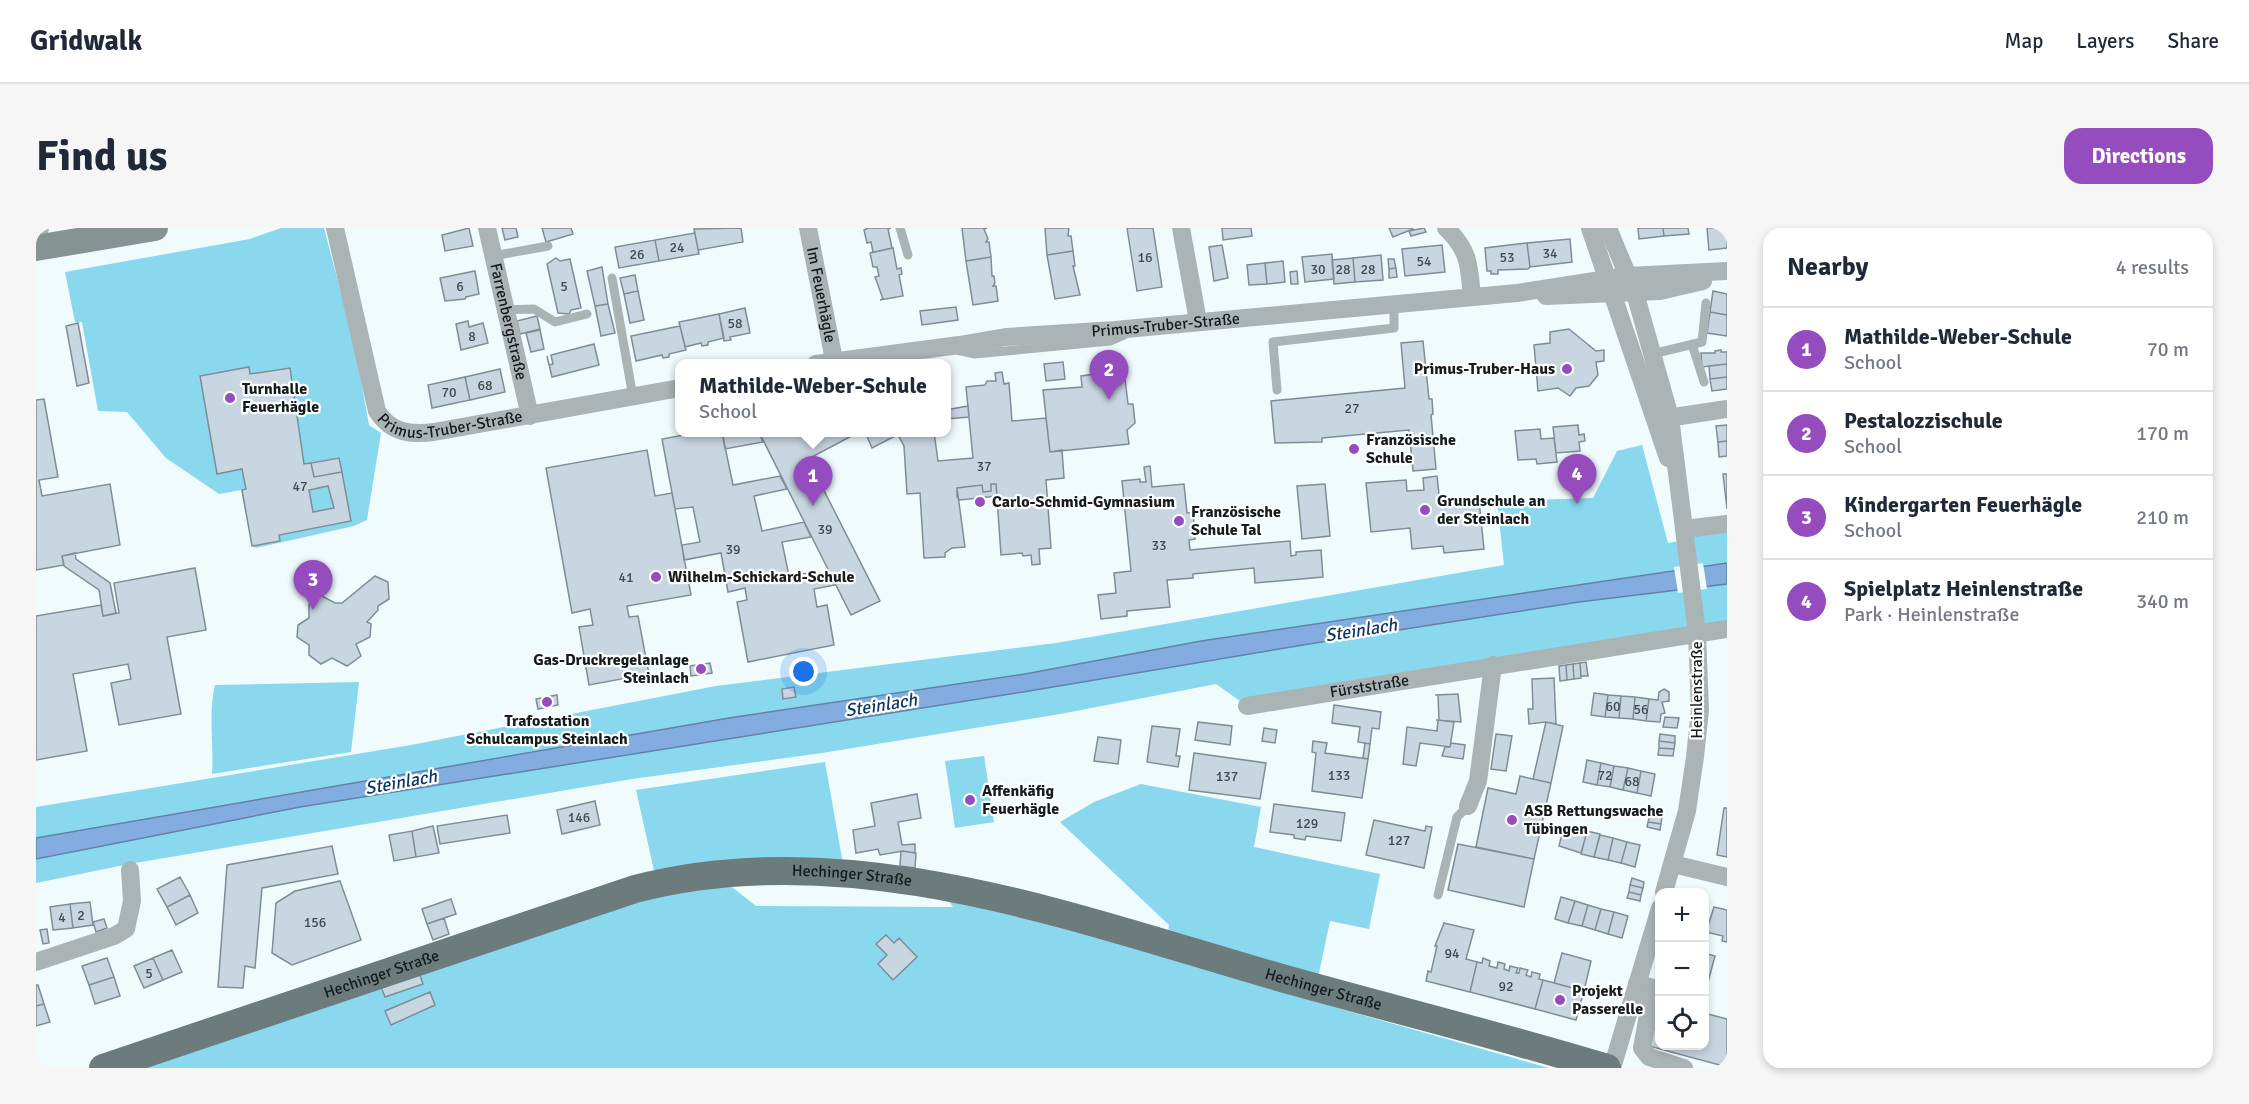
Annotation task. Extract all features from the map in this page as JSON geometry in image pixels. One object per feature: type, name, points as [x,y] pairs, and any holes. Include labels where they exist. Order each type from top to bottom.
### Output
[{"type":"main road","name":"Hechinger Straße","points":[[103,1068],[635,889],[700,875],[762,870],[808,870],[877,877],[1006,902],[1607,1068]]},
{"type":"street","points":[[36,241],[40,228]]},
{"type":"street","points":[[36,248],[155,228]]},
{"type":"street","name":"Primus-Truber-Straße","points":[[334,228],[377,411],[383,420],[397,430],[420,434],[675,389]]},
{"type":"street","name":"Farrenbergstraße","points":[[487,228],[530,416]]},
{"type":"street","name":"Im Feuerhägle","points":[[808,228],[825,359]]},
{"type":"street","points":[[1181,228],[1198,321]]},
{"type":"street","points":[[1446,228],[1464,248],[1468,259],[1472,297]]},
{"type":"street","name":"Heinlenstraße","points":[[1590,228],[1608,287],[1662,419]]},
{"type":"street","name":"Heinlenstraße","points":[[1608,228],[1635,293],[1652,354],[1662,419],[1679,485],[1697,633],[1698,732],[1687,811],[1665,888]]},
{"type":"street","name":"Primus-Truber-Straße","points":[[849,359],[1015,336],[1139,328],[1517,293],[1608,287],[1635,293],[1660,291],[1727,273]]},
{"type":"street","name":"Primus-Truber-Straße","points":[[1608,287],[1627,276],[1727,273]]},
{"type":"street","points":[[1662,419],[1727,409]]},
{"type":"street","points":[[1684,529],[1727,524]]},
{"type":"street","name":"Fürststraße","points":[[1247,706],[1727,629]]},
{"type":"street","points":[[1468,806],[1478,781],[1493,665]]},
{"type":"street","points":[[1673,864],[1727,877]]},
{"type":"street","points":[[36,962],[114,936],[126,929],[132,901],[130,870]]},
{"type":"street","points":[[1612,1068],[1655,922]]},
{"type":"street","points":[[1637,983],[1653,988],[1642,1048],[1649,1057],[1684,1068]]},
{"type":"lane","points":[[900,228],[908,255]]},
{"type":"lane","points":[[493,256],[548,246]]},
{"type":"lane","points":[[612,278],[633,397]]},
{"type":"lane","points":[[1652,354],[1702,342],[1706,303]]},
{"type":"lane","points":[[1276,390],[1273,342],[1394,328],[1394,304]]},
{"type":"lane","points":[[504,310],[534,309],[555,322],[587,314]]},
{"type":"lane","points":[[1692,344],[1704,382]]},
{"type":"lane","points":[[1438,895],[1457,817],[1468,806]]},
{"type":"shaded area","name":"Turnhalle Feuerhägle","points":[[281,228],[324,228],[355,346],[369,425],[381,433],[367,520],[354,526],[256,548],[252,546],[241,490],[219,494],[166,458],[127,412],[98,411],[82,322],[75,322],[65,272],[250,239]]},
{"type":"shaded area","points":[[1642,445],[1668,543],[1685,540],[1727,524],[1727,629],[1247,706],[1216,684],[1060,714],[822,753],[632,779],[129,864],[36,883],[36,807],[411,745],[716,686],[1056,643],[1504,565],[1497,501],[1593,498],[1617,451]]},
{"type":"shaded area","points":[[359,682],[351,752],[212,774],[212,707],[215,685]]},
{"type":"shaded area","name":"Affenkäfig Feuerhägle","points":[[984,756],[994,822],[955,828],[945,761]]},
{"type":"shaded area","points":[[825,762],[843,864],[655,875],[636,790]]},
{"type":"shaded area","points":[[1141,784],[1261,807],[1254,847],[1380,874],[1369,929],[1330,921],[1313,1001],[1549,1068],[145,1068],[637,901],[728,884],[756,906],[953,907],[939,887],[1166,944],[1169,925],[1060,822],[1094,802]]},
{"type":"water","name":"Steinlach","points":[[1727,563],[1727,584],[1579,602],[1315,643],[300,807],[36,859],[36,838],[729,718],[1025,674],[1201,641]]},
{"type":"pier","points":[[1703,563],[1707,589],[1678,593],[1674,567]]},
{"type":"building","points":[[469,228],[473,246],[445,251],[442,235]]},
{"type":"building","points":[[502,228],[516,228],[518,237],[505,240]]},
{"type":"building","points":[[542,228],[571,228],[573,234],[546,242]]},
{"type":"building","points":[[741,228],[743,242],[698,250],[694,229]]},
{"type":"building","points":[[891,228],[888,229],[892,248],[870,253],[873,252],[871,242],[867,243],[864,230]]},
{"type":"building","points":[[962,228],[987,228],[984,229],[991,257],[966,261]]},
{"type":"building","points":[[1045,228],[1069,228],[1068,236],[1071,236],[1073,251],[1047,255]]},
{"type":"building","points":[[1127,228],[1153,228],[1162,287],[1137,291]]},
{"type":"building","points":[[1222,228],[1251,228],[1252,236],[1223,240]]},
{"type":"building","points":[[1389,228],[1412,228],[1413,229],[1393,237]]},
{"type":"building","points":[[1424,228],[1426,232],[1411,236],[1409,231]]},
{"type":"building","points":[[1638,228],[1663,228],[1664,236],[1639,239]]},
{"type":"building","points":[[1663,228],[1688,228],[1689,234],[1664,236]]},
{"type":"building","points":[[1707,228],[1727,228],[1727,248],[1709,250]]},
{"type":"building","points":[[695,233],[699,254],[659,261],[655,240]]},
{"type":"building","points":[[1570,239],[1572,262],[1530,267],[1527,243]]},
{"type":"building","points":[[655,240],[659,261],[619,268],[615,247]]},
{"type":"building","points":[[1527,243],[1530,267],[1528,269],[1498,270],[1498,274],[1491,274],[1491,271],[1487,271],[1485,248]]},
{"type":"building","points":[[1222,245],[1228,278],[1214,281],[1209,247]]},
{"type":"building","points":[[1442,245],[1445,272],[1405,276],[1402,249]]},
{"type":"building","points":[[893,248],[897,269],[901,268],[902,274],[899,275],[903,296],[880,300],[883,299],[875,277],[879,276],[877,267],[873,267],[870,253]]},
{"type":"building","points":[[1073,251],[1075,266],[1073,266],[1080,295],[1055,299],[1047,255]]},
{"type":"building","points":[[1332,254],[1334,279],[1305,282],[1302,257]]},
{"type":"building","points":[[1381,255],[1383,280],[1355,282],[1353,258]]},
{"type":"building","points":[[991,257],[992,276],[994,276],[995,283],[993,286],[996,286],[998,301],[973,305],[966,261]]},
{"type":"building","points":[[556,258],[560,261],[570,259],[581,308],[571,310],[569,314],[558,313],[547,264]]},
{"type":"building","points":[[1353,258],[1355,282],[1334,284],[1332,260]]},
{"type":"building","points":[[1388,259],[1394,259],[1396,268],[1389,269]]},
{"type":"building","points":[[1283,261],[1285,282],[1267,284],[1265,263]]},
{"type":"building","points":[[1265,263],[1267,284],[1249,285],[1247,265]]},
{"type":"building","points":[[602,267],[608,304],[595,306],[587,271]]},
{"type":"building","points":[[1396,268],[1397,277],[1389,278],[1389,269]]},
{"type":"building","points":[[475,271],[479,294],[465,299],[445,301],[440,278]]},
{"type":"building","points":[[1297,271],[1298,284],[1291,284],[1290,272]]},
{"type":"building","points":[[635,275],[638,291],[624,294],[620,278]]},
{"type":"building","points":[[638,291],[644,320],[630,323],[624,294]]},
{"type":"building","points":[[1713,291],[1727,294],[1727,315],[1710,312]]},
{"type":"building","points":[[608,304],[615,333],[601,336],[595,306]]},
{"type":"building","points":[[956,307],[958,320],[922,325],[920,311]]},
{"type":"building","points":[[745,308],[750,333],[730,337],[731,340],[724,341],[719,314]]},
{"type":"building","points":[[1710,312],[1727,315],[1727,336],[1707,333]]},
{"type":"building","points":[[719,314],[724,338],[708,342],[708,345],[702,346],[701,343],[685,347],[679,322]]},
{"type":"building","points":[[537,316],[540,329],[520,334],[517,321]]},
{"type":"building","points":[[468,321],[469,327],[483,323],[488,343],[461,350],[456,324]]},
{"type":"building","points":[[78,323],[89,383],[77,386],[66,326]]},
{"type":"building","points":[[680,326],[686,350],[669,354],[669,357],[663,358],[662,355],[636,361],[631,336]]},
{"type":"building","name":"Primus-Truber-Haus","points":[[1569,329],[1596,351],[1604,350],[1604,361],[1596,362],[1598,375],[1589,386],[1576,388],[1570,396],[1558,388],[1538,391],[1534,345],[1550,343],[1550,332]]},
{"type":"building","points":[[540,330],[544,349],[531,352],[526,333]]},
{"type":"building","points":[[1423,341],[1429,399],[1432,399],[1433,414],[1431,415],[1436,469],[1413,471],[1409,430],[1322,438],[1322,442],[1275,443],[1271,401],[1405,388],[1401,343]]},
{"type":"building","points":[[594,344],[599,365],[552,377],[549,365],[553,364],[551,355]]},
{"type":"building","points":[[1721,350],[1721,352],[1727,352],[1727,364],[1702,367],[1701,353],[1715,353]]},
{"type":"building","points":[[1063,362],[1065,379],[1046,381],[1044,364]]},
{"type":"building","points":[[1727,364],[1727,377],[1710,379],[1709,366]]},
{"type":"building","name":"Turnhalle Feuerhägle","points":[[249,367],[250,374],[290,368],[304,464],[311,463],[314,477],[342,472],[351,521],[279,535],[280,541],[252,546],[242,490],[246,489],[242,469],[217,474],[200,376]],"holes":[[[328,486],[334,508],[313,512],[309,490]]]},
{"type":"building","points":[[500,369],[505,392],[470,400],[465,377]]},
{"type":"building","points":[[1124,370],[1128,404],[1133,404],[1135,423],[1127,430],[1129,444],[1050,452],[1043,390],[1082,387],[1081,376]]},
{"type":"building","points":[[1002,372],[1004,384],[1009,383],[1012,421],[1046,418],[1050,452],[1062,450],[1064,478],[1046,480],[1051,548],[1039,549],[1040,564],[1032,565],[1031,555],[1023,556],[1022,553],[1001,555],[996,484],[991,484],[991,491],[983,492],[982,485],[957,488],[965,547],[952,548],[945,553],[945,557],[924,558],[920,493],[907,494],[904,446],[899,437],[935,437],[938,461],[973,458],[966,387],[996,381],[995,373]]},
{"type":"building","points":[[465,377],[470,400],[432,408],[428,385]]},
{"type":"building","points":[[1727,377],[1727,389],[1712,391],[1710,379]]},
{"type":"building","points":[[44,399],[58,477],[39,480],[42,496],[110,484],[120,545],[62,556],[64,565],[36,570],[36,400]]},
{"type":"building","points":[[968,406],[969,417],[951,419],[951,409]]},
{"type":"building","points":[[1578,425],[1579,435],[1584,434],[1585,441],[1579,442],[1580,451],[1556,453],[1553,427]]},
{"type":"building","points":[[1727,425],[1727,441],[1718,442],[1716,426]]},
{"type":"building","points":[[1540,429],[1541,439],[1554,438],[1557,462],[1537,464],[1536,459],[1518,460],[1515,431]]},
{"type":"building","points":[[675,437],[723,437],[733,485],[780,476],[787,489],[754,496],[762,531],[804,522],[811,537],[782,542],[789,576],[808,573],[809,577],[829,573],[835,585],[814,589],[817,607],[827,605],[834,645],[748,662],[737,602],[747,600],[745,588],[728,592],[721,553],[684,560],[682,545],[700,542],[693,507],[675,509],[662,439]]},
{"type":"building","points":[[723,437],[761,437],[763,442],[725,449]]},
{"type":"building","points":[[762,437],[850,437],[808,459],[880,601],[851,615]]},
{"type":"building","points":[[867,437],[893,437],[872,448]]},
{"type":"building","points":[[1727,441],[1727,456],[1719,457],[1718,442]]},
{"type":"building","name":"Wilhelm-Schickard-Schule","points":[[647,450],[655,496],[672,493],[691,595],[627,606],[629,617],[638,616],[649,674],[589,685],[579,627],[593,625],[590,609],[572,613],[546,468]]},
{"type":"building","points":[[339,458],[342,472],[314,477],[311,463]]},
{"type":"building","points":[[1150,466],[1152,487],[1184,484],[1187,513],[1193,512],[1195,539],[1189,540],[1190,550],[1290,541],[1291,556],[1296,555],[1296,552],[1321,550],[1323,577],[1255,583],[1254,568],[1193,574],[1193,578],[1167,580],[1170,607],[1127,611],[1127,616],[1101,619],[1098,595],[1116,593],[1114,573],[1131,571],[1122,481],[1140,479],[1140,482],[1146,482],[1144,467]]},
{"type":"building","points":[[1723,474],[1727,474],[1727,509]]},
{"type":"building","name":"Grundschule an der Steinlach","points":[[1437,476],[1440,504],[1479,501],[1484,549],[1444,553],[1443,546],[1412,549],[1410,528],[1371,532],[1366,483],[1406,480],[1407,491],[1424,490],[1423,478]]},
{"type":"building","points":[[991,484],[996,484],[997,496],[960,500],[957,497],[957,488],[982,485],[983,492],[991,491]]},
{"type":"building","name":"Französische Schule Tal","points":[[1325,484],[1330,536],[1302,539],[1297,486]]},
{"type":"building","points":[[75,553],[76,559],[110,583],[116,613],[103,616],[99,590],[64,566],[62,556]]},
{"type":"building","points":[[195,568],[206,630],[167,637],[181,714],[119,725],[111,683],[131,679],[128,664],[73,674],[87,751],[36,760],[36,616],[101,605],[103,616],[119,613],[114,583]]},
{"type":"building","points":[[375,576],[388,582],[389,599],[378,606],[378,610],[367,622],[371,624],[370,637],[356,644],[361,656],[347,666],[332,658],[321,664],[309,655],[309,645],[297,637],[298,625],[309,618],[309,604],[320,595],[335,603],[342,603]]},
{"type":"building","points":[[1586,662],[1588,676],[1581,676],[1580,663]]},
{"type":"building","name":"Gas-Druckregelanlage Steinlach","points":[[710,663],[712,673],[691,676],[690,666]]},
{"type":"building","points":[[1580,663],[1581,678],[1574,679],[1573,664]]},
{"type":"building","points":[[1573,664],[1574,679],[1567,680],[1566,665]]},
{"type":"building","points":[[1566,665],[1567,680],[1560,681],[1559,666]]},
{"type":"building","points":[[1554,678],[1556,724],[1546,722],[1529,724],[1528,709],[1533,709],[1532,679]]},
{"type":"building","points":[[794,687],[796,697],[783,699],[782,689]]},
{"type":"building","points":[[1664,689],[1669,692],[1669,701],[1662,702],[1665,713],[1661,714],[1660,722],[1646,721],[1649,699],[1658,700],[1659,692]]},
{"type":"building","points":[[1594,693],[1608,695],[1605,717],[1591,715]]},
{"type":"building","points":[[1458,694],[1461,722],[1436,720],[1439,720],[1438,695],[1435,695]]},
{"type":"building","name":"Trafostation Schulcampus Steinlach","points":[[557,695],[558,705],[538,709],[536,699]]},
{"type":"building","points":[[1608,695],[1621,696],[1619,718],[1605,717]]},
{"type":"building","points":[[1621,696],[1635,697],[1633,719],[1619,718]]},
{"type":"building","points":[[1635,697],[1649,699],[1646,721],[1633,719]]},
{"type":"building","points":[[1334,705],[1381,712],[1379,729],[1372,728],[1370,744],[1358,742],[1360,727],[1332,723]]},
{"type":"building","points":[[1665,717],[1679,718],[1677,728],[1663,727]]},
{"type":"building","points":[[1438,720],[1454,722],[1450,747],[1420,743],[1416,766],[1403,764],[1407,727],[1437,731]]},
{"type":"building","points":[[1198,722],[1232,726],[1230,745],[1195,740]]},
{"type":"building","points":[[1546,722],[1563,726],[1551,783],[1533,779]]},
{"type":"building","points":[[1152,726],[1180,729],[1176,756],[1180,756],[1178,767],[1147,762]]},
{"type":"building","points":[[1264,728],[1277,730],[1275,743],[1262,741]]},
{"type":"building","points":[[1496,734],[1512,736],[1506,771],[1491,769]]},
{"type":"building","points":[[1660,734],[1675,736],[1675,743],[1659,741]]},
{"type":"building","points":[[1098,737],[1121,740],[1118,764],[1094,761]]},
{"type":"building","points":[[1313,741],[1327,743],[1325,753],[1368,759],[1362,798],[1312,791],[1316,753],[1312,752]]},
{"type":"building","points":[[1659,741],[1675,743],[1674,749],[1659,748]]},
{"type":"building","points":[[1365,743],[1370,744],[1368,759],[1363,758]]},
{"type":"building","points":[[1451,743],[1465,745],[1463,759],[1442,756],[1445,747],[1450,747]]},
{"type":"building","points":[[1659,748],[1674,749],[1673,756],[1658,755]]},
{"type":"building","points":[[1194,753],[1266,763],[1260,799],[1189,790]]},
{"type":"building","points":[[1587,760],[1601,763],[1597,785],[1583,782]]},
{"type":"building","points":[[1601,763],[1614,766],[1610,787],[1597,785]]},
{"type":"building","points":[[1614,766],[1628,768],[1623,790],[1610,787]]},
{"type":"building","points":[[1628,768],[1641,771],[1637,793],[1623,790]]},
{"type":"building","points":[[1641,771],[1655,774],[1651,796],[1637,793]]},
{"type":"building","name":"ASB Rettungswache Tübingen","points":[[1520,776],[1551,783],[1534,859],[1476,847],[1488,788],[1516,794]]},
{"type":"building","points":[[917,794],[921,818],[898,822],[902,845],[915,844],[915,853],[903,851],[880,855],[878,849],[856,853],[853,830],[875,826],[871,803]]},
{"type":"building","points":[[595,801],[600,825],[562,834],[557,810]]},
{"type":"building","points":[[1274,804],[1345,813],[1341,841],[1306,836],[1305,840],[1294,838],[1294,835],[1270,832]]},
{"type":"building","points":[[1651,808],[1664,811],[1662,817],[1650,815]]},
{"type":"building","points":[[1724,808],[1727,808],[1727,857],[1717,855]]},
{"type":"building","points":[[507,815],[510,833],[440,844],[437,826]]},
{"type":"building","points":[[1650,815],[1662,817],[1661,824],[1648,822]]},
{"type":"building","points":[[1374,820],[1425,831],[1426,826],[1432,827],[1424,868],[1366,855]]},
{"type":"building","points":[[1648,822],[1661,824],[1660,830],[1647,827]]},
{"type":"building","points":[[433,826],[439,853],[416,857],[412,831]]},
{"type":"building","points":[[1564,826],[1587,832],[1581,853],[1559,846]]},
{"type":"building","points":[[412,831],[416,857],[394,861],[389,835]]},
{"type":"building","points":[[1587,831],[1600,834],[1594,857],[1581,854]]},
{"type":"building","points":[[1600,835],[1613,838],[1608,860],[1594,857]]},
{"type":"building","points":[[1613,838],[1627,842],[1621,863],[1608,860]]},
{"type":"building","points":[[1627,842],[1640,845],[1635,867],[1621,863]]},
{"type":"building","points":[[1458,844],[1534,859],[1524,907],[1448,890]]},
{"type":"building","points":[[332,846],[338,874],[262,888],[255,968],[245,966],[243,988],[218,987],[227,865]]},
{"type":"building","points":[[901,851],[916,853],[915,868],[900,866]]},
{"type":"building","points":[[180,877],[190,895],[167,907],[157,889]]},
{"type":"building","points":[[1632,878],[1644,882],[1643,888],[1630,885]]},
{"type":"building","points":[[340,881],[361,940],[292,965],[272,953],[276,903],[295,891]]},
{"type":"building","points":[[1630,885],[1643,888],[1641,895],[1629,892]]},
{"type":"building","points":[[1629,892],[1641,895],[1640,901],[1627,898]]},
{"type":"building","points":[[190,895],[198,913],[176,925],[167,907]]},
{"type":"building","points":[[1561,897],[1575,901],[1568,923],[1555,919]]},
{"type":"building","points":[[451,899],[456,914],[427,924],[422,909]]},
{"type":"building","points":[[1575,901],[1588,905],[1582,926],[1568,923]]},
{"type":"building","points":[[90,902],[93,925],[73,928],[70,904]]},
{"type":"building","points":[[70,904],[73,928],[53,930],[50,907]]},
{"type":"building","points":[[1588,905],[1601,909],[1595,930],[1582,926]]},
{"type":"building","points":[[1714,907],[1727,910],[1727,942],[1722,941],[1723,936],[1709,933],[1709,923]]},
{"type":"building","points":[[1601,909],[1614,912],[1608,934],[1595,930]]},
{"type":"building","points":[[1614,912],[1628,916],[1622,938],[1608,934]]},
{"type":"building","points":[[444,918],[449,934],[433,940],[427,924]]},
{"type":"building","points":[[104,919],[107,928],[96,932],[93,922]]},
{"type":"building","points":[[1444,923],[1474,930],[1466,959],[1477,962],[1470,992],[1426,981],[1428,971],[1431,972],[1437,946],[1435,946]]},
{"type":"building","points":[[47,929],[49,943],[43,944],[40,930]]},
{"type":"building","points":[[886,935],[894,943],[899,938],[917,957],[893,980],[878,964],[887,955],[876,944]]},
{"type":"building","points":[[172,950],[182,972],[163,980],[153,958]]},
{"type":"building","points":[[1562,953],[1591,961],[1584,991],[1554,983]]},
{"type":"building","points":[[1709,954],[1715,956],[1709,978]]},
{"type":"building","points":[[107,958],[114,977],[89,985],[82,966]]},
{"type":"building","points":[[153,958],[163,980],[144,988],[134,966]]},
{"type":"building","points":[[1483,958],[1490,961],[1489,966],[1497,968],[1498,962],[1505,964],[1504,969],[1509,971],[1510,966],[1518,968],[1516,973],[1519,973],[1520,968],[1528,970],[1526,975],[1531,977],[1532,972],[1540,974],[1539,979],[1543,980],[1535,1009],[1470,992],[1477,962],[1482,963]]},
{"type":"building","points":[[420,975],[423,984],[385,997],[381,987]]},
{"type":"building","points":[[114,977],[120,996],[95,1004],[89,985]]},
{"type":"building","name":"Projekt Passerelle","points":[[1543,980],[1584,991],[1576,1020],[1535,1009]]},
{"type":"building","points":[[36,985],[38,985],[44,1004],[36,1006]]},
{"type":"building","points":[[430,992],[435,1005],[391,1025],[385,1011]]},
{"type":"building","points":[[44,1004],[50,1022],[36,1026],[36,1006]]},
{"type":"building","points":[[1709,1014],[1727,1019],[1727,1067],[1664,1050],[1709,1050]]},
{"type":"building","points":[[1655,1025],[1655,1048],[1649,1046]]},
{"type":"place","name":"Primus-Truber-Haus","points":[[1567,369]]},
{"type":"place","name":"Turnhalle Feuerhägle","points":[[230,398]]},
{"type":"place","name":"Pestalozzischule","points":[[1109,400]]},
{"type":"place","name":"Französische Schule","points":[[1354,449]]},
{"type":"place","name":"Carlo-Schmid-Gymnasium","points":[[980,502]]},
{"type":"place","name":"Spielplatz Heinlenstraße","points":[[1577,504]]},
{"type":"place","name":"Mathilde-Weber-Schule","points":[[813,506]]},
{"type":"place","name":"Grundschule an der Steinlach","points":[[1425,510]]},
{"type":"place","name":"Französische Schule Tal","points":[[1179,521]]},
{"type":"place","name":"Wilhelm-Schickard-Schule","points":[[656,577]]},
{"type":"place","name":"Kindergarten Feuerhägle","points":[[313,610]]},
{"type":"place","name":"Gas-Druckregelanlage Steinlach","points":[[701,669]]},
{"type":"place","name":"Trafostation Schulcampus Steinlach","points":[[547,702]]},
{"type":"place","name":"Affenkäfig Feuerhägle","points":[[970,800]]},
{"type":"place","name":"ASB Rettungswache Tübingen","points":[[1512,820]]},
{"type":"place","name":"Projekt Passerelle","points":[[1560,1000]]}]
